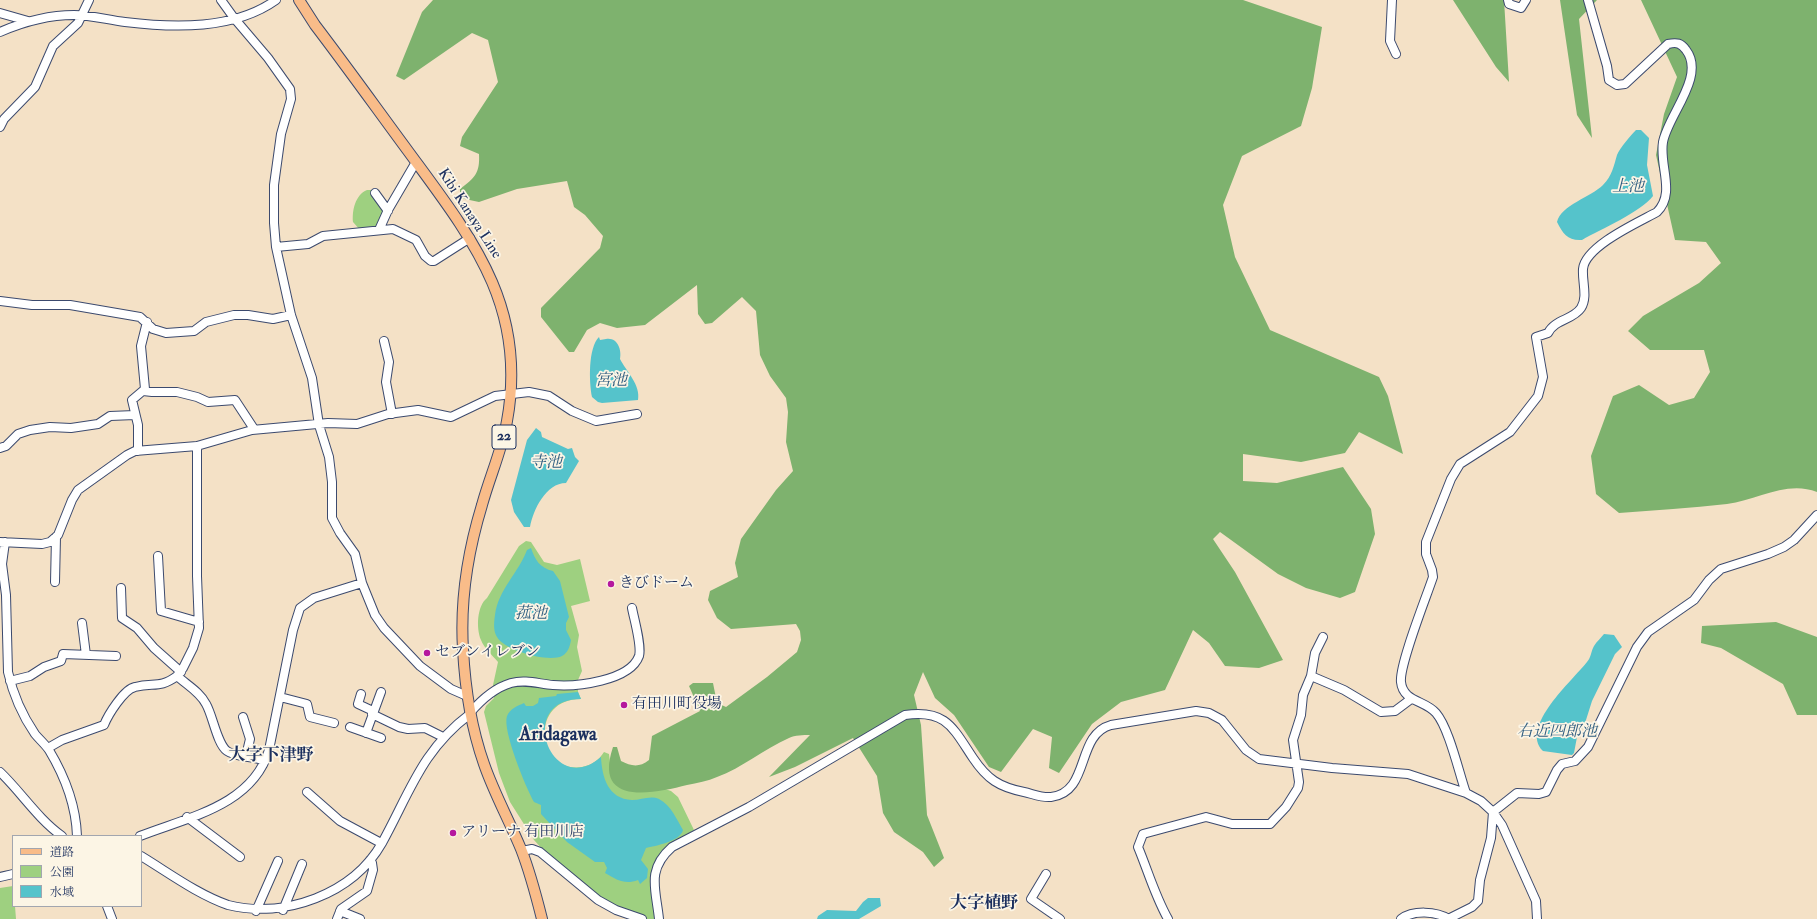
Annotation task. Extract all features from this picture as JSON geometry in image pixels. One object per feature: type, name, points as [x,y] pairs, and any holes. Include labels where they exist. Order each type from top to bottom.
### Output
[{"type":"main road","name":"Kibi Kanaya Line","points":[[299,0],[470,238],[487,268],[502,309],[510,352],[511,395],[504,435],[476,524],[467,573],[463,632],[467,696],[470,714],[486,770],[522,850],[542,919]]},
{"type":"street","points":[[0,127],[4,118],[35,87],[53,46],[78,24],[89,0]]},
{"type":"street","points":[[221,0],[234,18],[268,58],[290,89],[291,99],[281,134],[274,185],[276,247],[291,315],[312,378],[319,425],[327,447],[331,476],[332,518],[355,554],[362,583],[374,614],[384,628],[420,666],[451,689],[467,696]]},
{"type":"street","points":[[0,32],[49,17],[82,15],[124,22],[166,25],[197,24],[234,18],[257,11],[276,0]]},
{"type":"street","points":[[1392,0],[1390,42],[1396,54]]},
{"type":"street","points":[[1508,0],[1509,4],[1521,8],[1526,0]]},
{"type":"street","points":[[1466,793],[1447,737],[1438,716],[1426,705],[1411,699],[1401,684],[1401,676],[1433,578],[1432,570],[1426,554],[1426,542],[1451,479],[1460,464],[1510,432],[1538,396],[1543,377],[1536,337],[1548,333],[1551,327],[1580,310],[1585,302],[1583,267],[1590,255],[1604,242],[1657,212],[1664,205],[1667,196],[1663,142],[1668,126],[1688,84],[1691,73],[1690,56],[1682,45],[1674,42],[1668,44],[1625,84],[1617,85],[1610,80],[1588,0]]},
{"type":"street","points":[[0,13],[29,22]]},
{"type":"street","points":[[380,230],[388,211],[416,162]]},
{"type":"street","points":[[375,193],[388,211]]},
{"type":"street","points":[[276,247],[308,244],[323,236],[393,229],[416,240],[425,256],[431,261],[440,258],[470,238]]},
{"type":"street","points":[[0,301],[32,306],[83,307],[140,317],[157,331],[176,333],[194,331],[206,322],[234,315],[274,318],[291,315]]},
{"type":"street","points":[[138,451],[138,425],[134,415],[132,400],[145,389],[140,346],[147,322]]},
{"type":"street","points":[[384,341],[389,362],[386,382],[392,414]]},
{"type":"street","points":[[143,391],[177,392],[211,402],[235,400],[254,430]]},
{"type":"street","points":[[55,582],[56,537],[78,490],[127,455],[138,451],[197,446],[254,430],[343,423],[357,424],[392,414],[418,410],[451,417],[495,396],[529,392],[542,393],[557,399],[572,411],[596,421],[637,414]]},
{"type":"street","points":[[0,448],[6,446],[18,434],[30,430],[50,427],[71,428],[98,424],[110,416],[134,415]]},
{"type":"street","points":[[48,748],[62,740],[104,725],[108,715],[128,690],[135,687],[167,683],[179,674],[193,648],[199,628],[197,576],[197,446]]},
{"type":"street","points":[[1401,919],[1406,916],[1429,913],[1448,919],[1472,907],[1478,901],[1480,880],[1491,838],[1493,812],[1517,793],[1539,794],[1546,792],[1557,770],[1562,764],[1575,761],[1588,747],[1637,647],[1648,632],[1694,600],[1709,580],[1721,569],[1768,554],[1784,547],[1794,540],[1817,515]]},
{"type":"street","points":[[56,537],[50,542],[42,544],[3,542],[2,564],[6,595],[8,672],[13,694],[31,727],[48,748],[60,771],[71,802],[77,835]]},
{"type":"street","points":[[158,556],[161,611],[199,622]]},
{"type":"street","points":[[142,835],[217,806],[239,794],[256,777],[266,761],[293,630],[300,608],[314,598],[362,583]]},
{"type":"street","points":[[121,588],[122,618],[137,628],[205,701],[216,726],[222,747],[228,752],[266,761]]},
{"type":"street","points":[[142,857],[208,897],[234,907],[278,913],[326,896],[346,883],[370,860],[381,843],[421,768],[443,737],[470,714],[478,704],[492,692],[512,683],[531,682],[554,685],[605,680],[621,674],[637,660],[640,651],[632,608]]},
{"type":"street","points":[[82,623],[86,655]]},
{"type":"street","points":[[1168,919],[1159,902],[1150,874],[1138,847],[1143,834],[1206,817],[1232,824],[1270,824],[1286,807],[1298,788],[1299,782],[1293,740],[1301,715],[1303,695],[1310,676],[1315,654],[1323,637]]},
{"type":"street","points":[[10,681],[30,676],[44,667],[61,661],[63,654],[116,656]]},
{"type":"street","points":[[1310,676],[1344,690],[1382,712],[1395,711],[1411,699]]},
{"type":"street","points":[[366,732],[381,692]]},
{"type":"street","points":[[361,694],[358,704],[399,727],[408,729],[424,728],[443,737]]},
{"type":"street","points":[[280,697],[307,704],[310,717],[334,723]]},
{"type":"street","points":[[659,919],[655,872],[657,864],[672,847],[749,807],[905,715],[928,713],[938,716],[954,729],[982,771],[991,780],[1014,790],[1043,797],[1056,796],[1073,785],[1077,780],[1091,740],[1104,727],[1185,712],[1202,712],[1219,717],[1246,750],[1259,759],[1296,764],[1408,774],[1466,793],[1481,801],[1493,812],[1502,825],[1534,897],[1537,919]]},
{"type":"street","points":[[244,717],[250,740],[246,756]]},
{"type":"street","points":[[350,727],[381,738]]},
{"type":"street","points":[[0,772],[18,790],[50,828],[60,835]]},
{"type":"street","points":[[307,792],[340,821],[381,843]]},
{"type":"street","points":[[187,817],[240,857]]},
{"type":"street","points":[[522,850],[532,849],[540,852],[598,900],[616,910],[642,919]]},
{"type":"street","points":[[338,919],[340,910],[367,891],[373,870],[373,865],[370,860]]},
{"type":"street","points":[[256,911],[278,861]]},
{"type":"street","points":[[278,913],[302,864]]},
{"type":"street","points":[[0,877],[12,874]]},
{"type":"street","points":[[1046,874],[1031,899],[1060,919]]},
{"type":"street","points":[[107,907],[112,919]]},
{"type":"street","points":[[340,910],[360,919]]},
{"type":"green space","points":[[433,0],[1243,0],[1322,27],[1312,88],[1301,126],[1242,156],[1223,205],[1235,257],[1270,330],[1379,377],[1388,396],[1403,454],[1359,432],[1345,453],[1301,462],[1243,454],[1243,481],[1277,483],[1343,467],[1371,509],[1375,534],[1355,592],[1340,598],[1306,588],[1278,574],[1220,532],[1213,539],[1235,572],[1283,660],[1259,668],[1225,666],[1209,643],[1193,630],[1165,690],[1121,702],[1092,724],[1059,773],[1049,768],[1052,737],[1033,729],[1001,772],[989,767],[954,715],[935,698],[923,672],[914,695],[921,725],[927,815],[944,858],[934,867],[923,852],[894,832],[883,813],[877,776],[853,738],[795,767],[769,777],[810,735],[789,738],[735,769],[706,781],[658,791],[629,792],[618,787],[611,779],[609,766],[613,747],[617,747],[621,761],[628,764],[638,765],[649,760],[652,736],[700,711],[689,686],[693,683],[713,683],[717,703],[726,707],[767,677],[797,652],[801,640],[800,631],[796,624],[731,629],[717,618],[708,600],[710,591],[738,577],[735,563],[741,539],[776,490],[793,471],[786,442],[788,412],[786,398],[770,376],[760,355],[756,311],[742,297],[712,323],[705,324],[698,314],[697,285],[645,325],[617,328],[600,323],[587,330],[574,352],[569,352],[541,317],[541,308],[600,248],[603,236],[585,215],[574,207],[567,181],[517,189],[479,202],[460,198],[460,189],[473,178],[479,166],[479,154],[460,146],[462,137],[498,82],[488,40],[472,33],[404,80],[396,76],[422,12]]},
{"type":"green space","points":[[1453,0],[1504,0],[1509,82],[1496,67]]},
{"type":"green space","points":[[1560,0],[1597,0],[1579,19],[1592,138],[1577,115]]},
{"type":"green space","points":[[1641,0],[1817,0],[1817,492],[1806,489],[1783,489],[1727,504],[1619,513],[1596,494],[1591,456],[1613,396],[1639,385],[1669,405],[1694,398],[1710,372],[1704,350],[1650,350],[1628,331],[1643,316],[1699,283],[1721,263],[1706,242],[1675,240],[1656,155],[1664,114],[1677,77]]},
{"type":"green space","points":[[367,190],[375,190],[388,207],[377,227],[360,230],[353,222],[353,213],[357,199]]},
{"type":"green space","points":[[526,541],[531,542],[544,562],[557,565],[580,559],[590,601],[571,606],[579,635],[577,647],[582,671],[578,680],[578,692],[581,699],[564,702],[552,711],[546,722],[545,736],[548,749],[555,759],[567,766],[586,766],[595,762],[604,752],[609,754],[611,771],[671,791],[678,797],[694,830],[666,849],[658,857],[654,865],[652,886],[656,919],[646,919],[605,902],[544,851],[534,840],[510,802],[499,773],[484,712],[486,706],[494,698],[493,685],[498,662],[482,643],[478,630],[478,618],[481,606],[519,546]]},
{"type":"green space","points":[[1776,622],[1817,637],[1817,715],[1797,715],[1783,684],[1721,648],[1701,643],[1702,626]]},
{"type":"green space","points":[[12,886],[12,907],[15,907],[16,919],[0,919],[0,888]]},
{"type":"water","name":"上池","points":[[1636,130],[1641,130],[1649,138],[1647,165],[1653,196],[1640,208],[1582,240],[1573,239],[1566,236],[1557,222],[1560,216],[1570,206],[1598,189],[1606,182],[1614,167],[1618,152]]},
{"type":"water","name":"宮池","points":[[599,337],[600,340],[610,339],[618,344],[620,359],[635,384],[638,400],[602,403],[598,402],[592,397],[590,383],[591,357],[595,342]]},
{"type":"water","name":"寺池","points":[[536,428],[541,432],[542,437],[568,449],[572,448],[575,457],[579,461],[566,483],[552,487],[547,492],[537,506],[530,527],[524,527],[514,512],[511,500],[527,440]]},
{"type":"water","name":"菰池","points":[[531,548],[534,556],[541,566],[553,571],[560,581],[569,617],[566,623],[566,630],[571,640],[569,647],[564,655],[555,658],[547,658],[517,651],[501,642],[495,632],[495,615],[500,597],[527,550]]},
{"type":"water","name":"右近四郎池","points":[[1604,634],[1614,635],[1622,647],[1615,654],[1592,701],[1586,720],[1577,737],[1574,753],[1572,755],[1543,751],[1537,741],[1538,730],[1543,717],[1551,704],[1588,660],[1594,646]]},
{"type":"water","points":[[578,692],[581,699],[561,703],[549,714],[545,729],[548,744],[555,758],[568,766],[583,767],[601,757],[605,779],[608,786],[617,796],[632,800],[652,797],[659,799],[667,805],[683,830],[678,837],[673,840],[646,848],[641,860],[648,869],[647,878],[640,884],[638,880],[625,882],[609,876],[605,873],[607,868],[604,862],[595,862],[567,842],[541,814],[541,805],[534,802],[511,746],[506,723],[507,716],[512,710],[524,703],[526,706],[533,706],[538,703],[539,698],[556,696],[557,694]]},
{"type":"water","points":[[868,898],[880,898],[881,906],[859,919],[817,919],[818,916],[827,910],[856,911]]},
{"type":"place","name":"きびドーム","points":[[611,584]]},
{"type":"place","name":"セブンイレブン","points":[[427,653]]},
{"type":"place","name":"有田川町役場","points":[[624,705]]},
{"type":"place","name":"アリーナ 有田川店","points":[[453,833]]},
{"type":"district","name":"Aridagawa","points":[[558,736]]},
{"type":"district","name":"大字下津野","points":[[271,756]]},
{"type":"district","name":"大字植野","points":[[984,904]]}]
